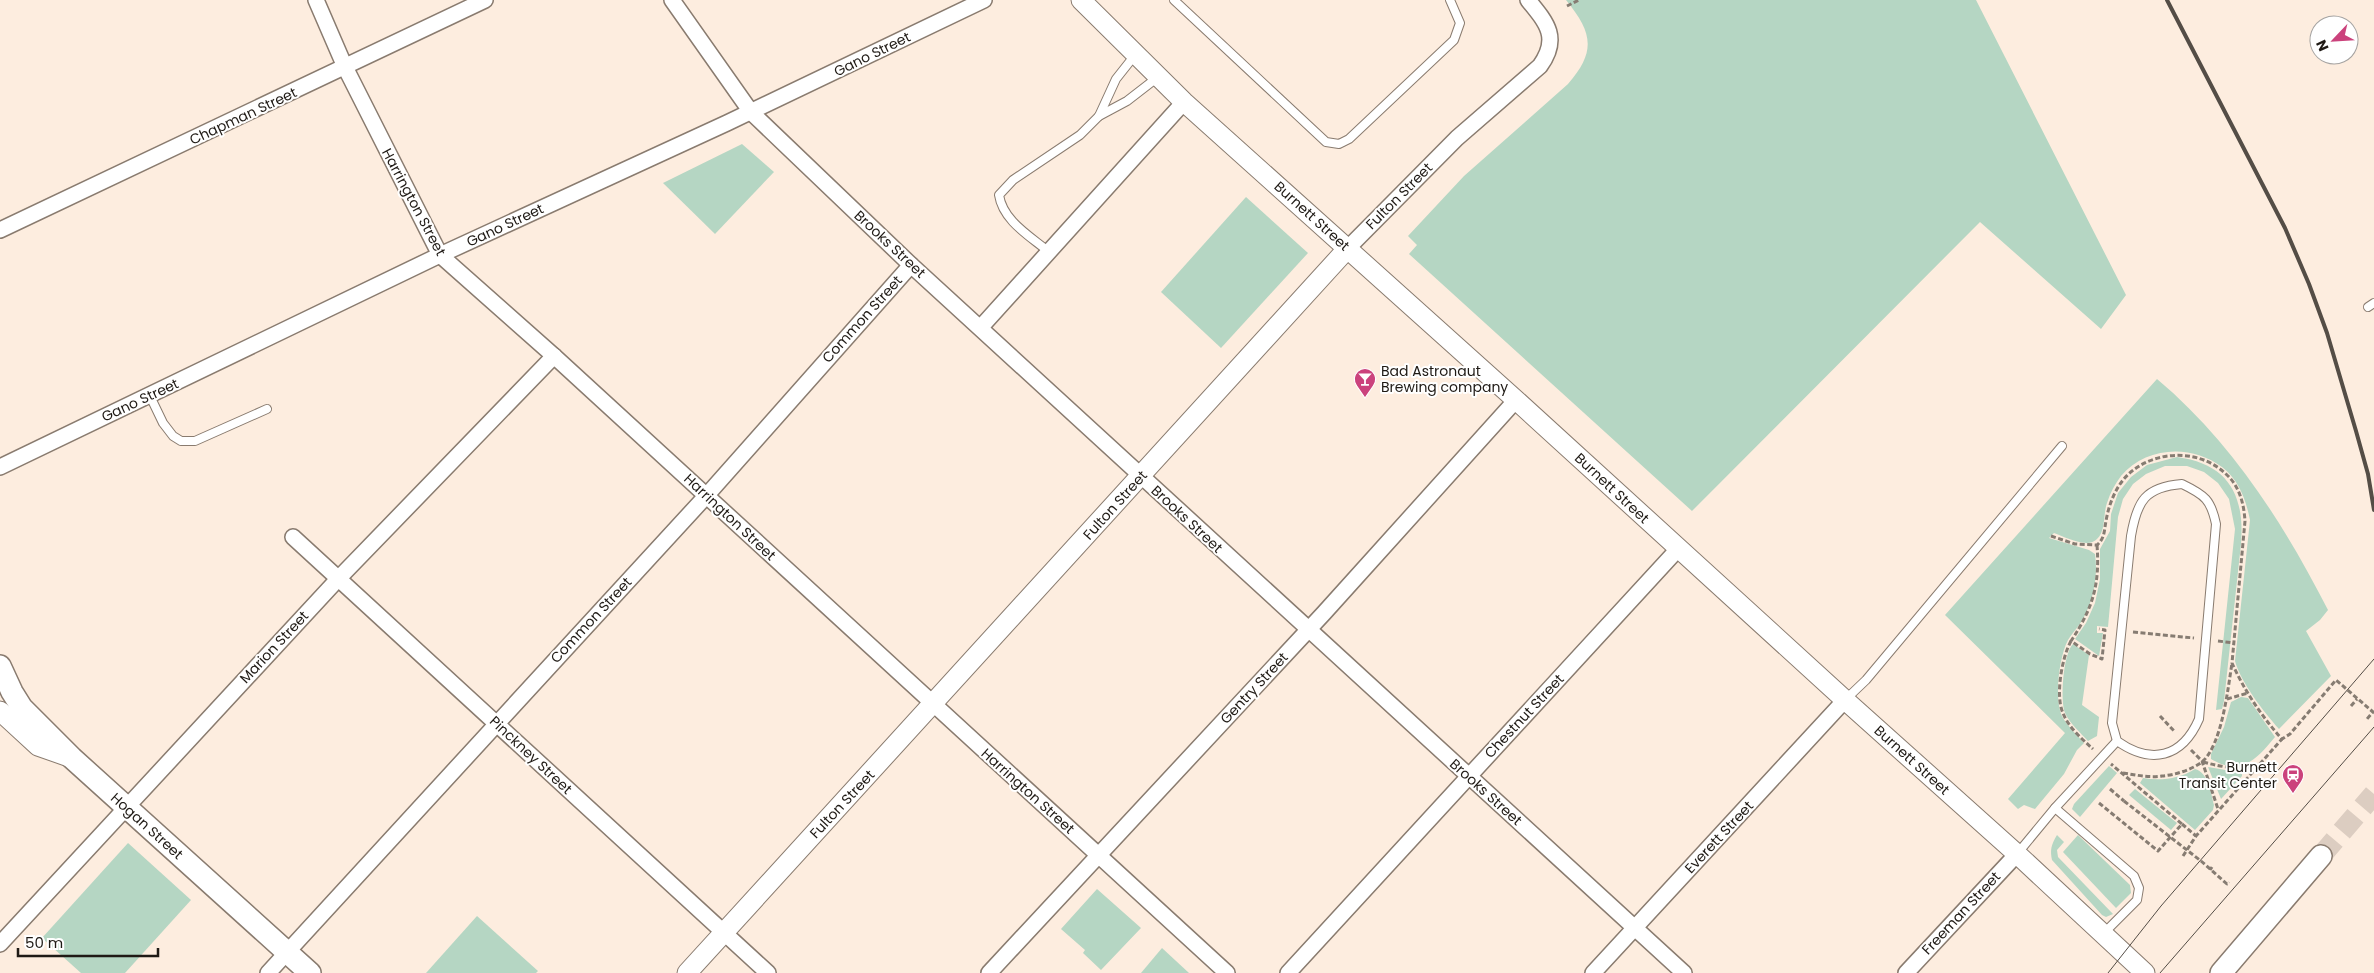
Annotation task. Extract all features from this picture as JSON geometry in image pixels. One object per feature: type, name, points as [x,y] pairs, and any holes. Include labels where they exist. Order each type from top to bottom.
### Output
[{"type":"main road","name":"Hogan Street","points":[[0,666],[22,708],[72,758],[310,973]]},
{"type":"main road","points":[[2221,973],[2321,856]]},
{"type":"street","name":"Harrington Street","points":[[316,0],[345,68],[440,255],[554,356],[1227,973]]},
{"type":"street","name":"Chapman Street","points":[[0,230],[485,0]]},
{"type":"street","name":"Brooks Street","points":[[672,0],[751,112],[910,265],[981,327],[1308,630],[1684,973]]},
{"type":"street","name":"Gano Street","points":[[0,466],[150,396],[440,255],[751,112],[984,0]]},
{"type":"street","name":"Burnett Street","points":[[1081,0],[1184,102],[1348,248],[1678,549],[2017,854],[2145,973]]},
{"type":"street","name":"Fulton Street","points":[[687,973],[1348,248],[1457,138],[1540,66],[1551,46],[1550,33],[1544,20],[1528,0]]},
{"type":"street","points":[[981,327],[1184,102]]},
{"type":"street","name":"Common Street","points":[[268,973],[706,495],[910,265]]},
{"type":"street","name":"Marion Street","points":[[0,944],[338,579],[554,356]]},
{"type":"street","name":"Gentry Street","points":[[989,973],[1308,630],[1516,400]]},
{"type":"street","name":"Pinckney Street","points":[[293,537],[768,973]]},
{"type":"street","name":"Chestnut Street","points":[[1288,973],[1678,549]]},
{"type":"street","name":"Everett Street","points":[[1593,973],[1845,700]]},
{"type":"street","points":[[0,711],[38,746],[72,758]]},
{"type":"street","name":"Freeman Street","points":[[1906,973],[2017,854]]},
{"type":"lane","points":[[1174,0],[1326,142],[1340,144],[1348,140],[1454,40],[1460,23],[1450,0]]},
{"type":"lane","points":[[1099,116],[1116,79],[1135,55]]},
{"type":"lane","points":[[1049,252],[1007,215],[1001,206],[999,196],[1013,180],[1080,135],[1099,116],[1127,101],[1158,77]]},
{"type":"lane","points":[[150,396],[163,423],[172,436],[181,441],[195,442],[267,409]]},
{"type":"lane","points":[[1845,700],[1872,672],[2062,446]]},
{"type":"lane","points":[[2182,484],[2200,492],[2212,506],[2216,524],[2199,719],[2192,736],[2178,748],[2162,754],[2145,756],[2130,750],[2117,741],[2112,723],[2122,631],[2134,519],[2144,497],[2163,486],[2182,484]]},
{"type":"lane","points":[[2017,854],[2055,808],[2117,741]]},
{"type":"lane","points":[[2055,808],[2134,876],[2139,888],[2137,900],[2102,935]]},
{"type":"path","points":[[1567,6],[1579,0]]},
{"type":"path","points":[[2196,836],[2102,756],[2074,730],[2063,714],[2060,693],[2067,648],[2086,618],[2092,603],[2097,582],[2097,545],[2104,536],[2106,520],[2113,496],[2130,472],[2142,464],[2156,458],[2174,454],[2203,460],[2228,476],[2237,489],[2244,505],[2246,521],[2232,663],[2248,693],[2268,723],[2282,738]]},
{"type":"path","points":[[2051,536],[2075,544],[2097,545]]},
{"type":"path","points":[[2099,629],[2234,643]]},
{"type":"path","points":[[2071,641],[2090,654],[2102,659],[2105,630]]},
{"type":"path","points":[[2188,851],[2184,856],[2196,836],[2282,738],[2290,734],[2336,680],[2373,712],[2367,719]]},
{"type":"path","points":[[2226,699],[2248,693]]},
{"type":"path","points":[[2351,706],[2357,698]]},
{"type":"path","points":[[2219,810],[2202,761],[2228,768],[2242,769],[2258,766]]},
{"type":"path","points":[[2110,789],[2211,868],[2227,884],[2228,882]]},
{"type":"path","points":[[2099,803],[2158,851],[2182,824]]},
{"type":"green space","points":[[1566,0],[1976,0],[2126,295],[2101,329],[1980,222],[1692,511],[1409,254],[1417,245],[1408,236],[1464,176],[1568,84],[1584,61],[1588,42],[1586,32],[1575,11]]},
{"type":"green space","points":[[742,144],[774,172],[715,234],[663,183]]},
{"type":"green space","points":[[1246,197],[1308,253],[1221,348],[1161,292]]},
{"type":"green space","points":[[2157,379],[2209,429],[2232,457],[2274,515],[2293,546],[2328,610],[2320,620],[2306,631],[2331,676],[2279,729],[2260,706],[2242,679],[2235,661],[2250,520],[2241,491],[2228,472],[2197,454],[2170,452],[2156,454],[2143,459],[2131,466],[2115,485],[2107,503],[2102,532],[2097,539],[2093,542],[2082,543],[2054,533],[2049,538],[2089,550],[2095,554],[2096,577],[2091,601],[2065,647],[2060,667],[2058,689],[2062,716],[2069,727],[2084,743],[2077,750],[2064,774],[2035,809],[2024,805],[2018,809],[2008,799],[2065,733],[1945,615]]},
{"type":"green space","points":[[2177,457],[2210,467],[2221,475],[2230,485],[2240,511],[2242,527],[2241,544],[2224,701],[2222,709],[2216,710],[2235,529],[2229,499],[2218,483],[2204,472],[2187,466],[2165,466],[2146,474],[2133,484],[2123,499],[2118,517],[2108,627],[2097,626],[2097,633],[2103,633],[2099,656],[2075,639],[2086,623],[2095,603],[2100,579],[2100,549],[2110,531],[2111,514],[2118,493],[2131,477],[2147,465]]},
{"type":"green space","points":[[2073,644],[2089,655],[2082,705],[2099,717],[2097,736],[2088,741],[2075,728],[2063,707],[2065,667]]},
{"type":"green space","points":[[2241,697],[2248,698],[2275,737],[2255,758],[2240,766],[2231,766],[2211,759],[2211,754],[2224,727],[2231,702]]},
{"type":"green space","points":[[2109,766],[2117,773],[2080,817],[2072,809],[2074,804]]},
{"type":"green space","points":[[2208,767],[2242,773],[2242,776],[2221,799]]},
{"type":"green space","points":[[2195,769],[2203,774],[2206,779],[2214,805],[2213,810],[2195,830],[2140,783],[2143,778],[2170,778],[2183,775]]},
{"type":"green space","points":[[2135,789],[2177,823],[2171,830],[2129,795]]},
{"type":"green space","points":[[2057,835],[2064,842],[2057,850],[2058,857],[2113,914],[2106,917],[2102,915],[2052,860],[2053,842]]},
{"type":"green space","points":[[2078,835],[2130,885],[2131,893],[2116,908],[2063,852]]},
{"type":"green space","points":[[128,843],[191,900],[125,973],[81,973],[42,938]]},
{"type":"green space","points":[[1097,889],[1141,928],[1101,970],[1083,953],[1085,950],[1061,929]]},
{"type":"green space","points":[[477,916],[538,971],[536,973],[426,973]]},
{"type":"green space","points":[[1162,948],[1189,973],[1141,973]]},
{"type":"tunnel","points":[[2321,856],[2374,794]]},
{"type":"tram line","points":[[2108,973],[2161,906],[2374,659]]},
{"type":"tram line","points":[[2160,973],[2374,727]]},
{"type":"railway","points":[[2167,0],[2285,228],[2309,284],[2327,333],[2356,431],[2368,474],[2374,510]]},
{"type":"place","name":"Bad Astronaut Brewing company","points":[[1365,398]]},
{"type":"place","name":"Burnett Transit Center","points":[[2293,794]]}]
